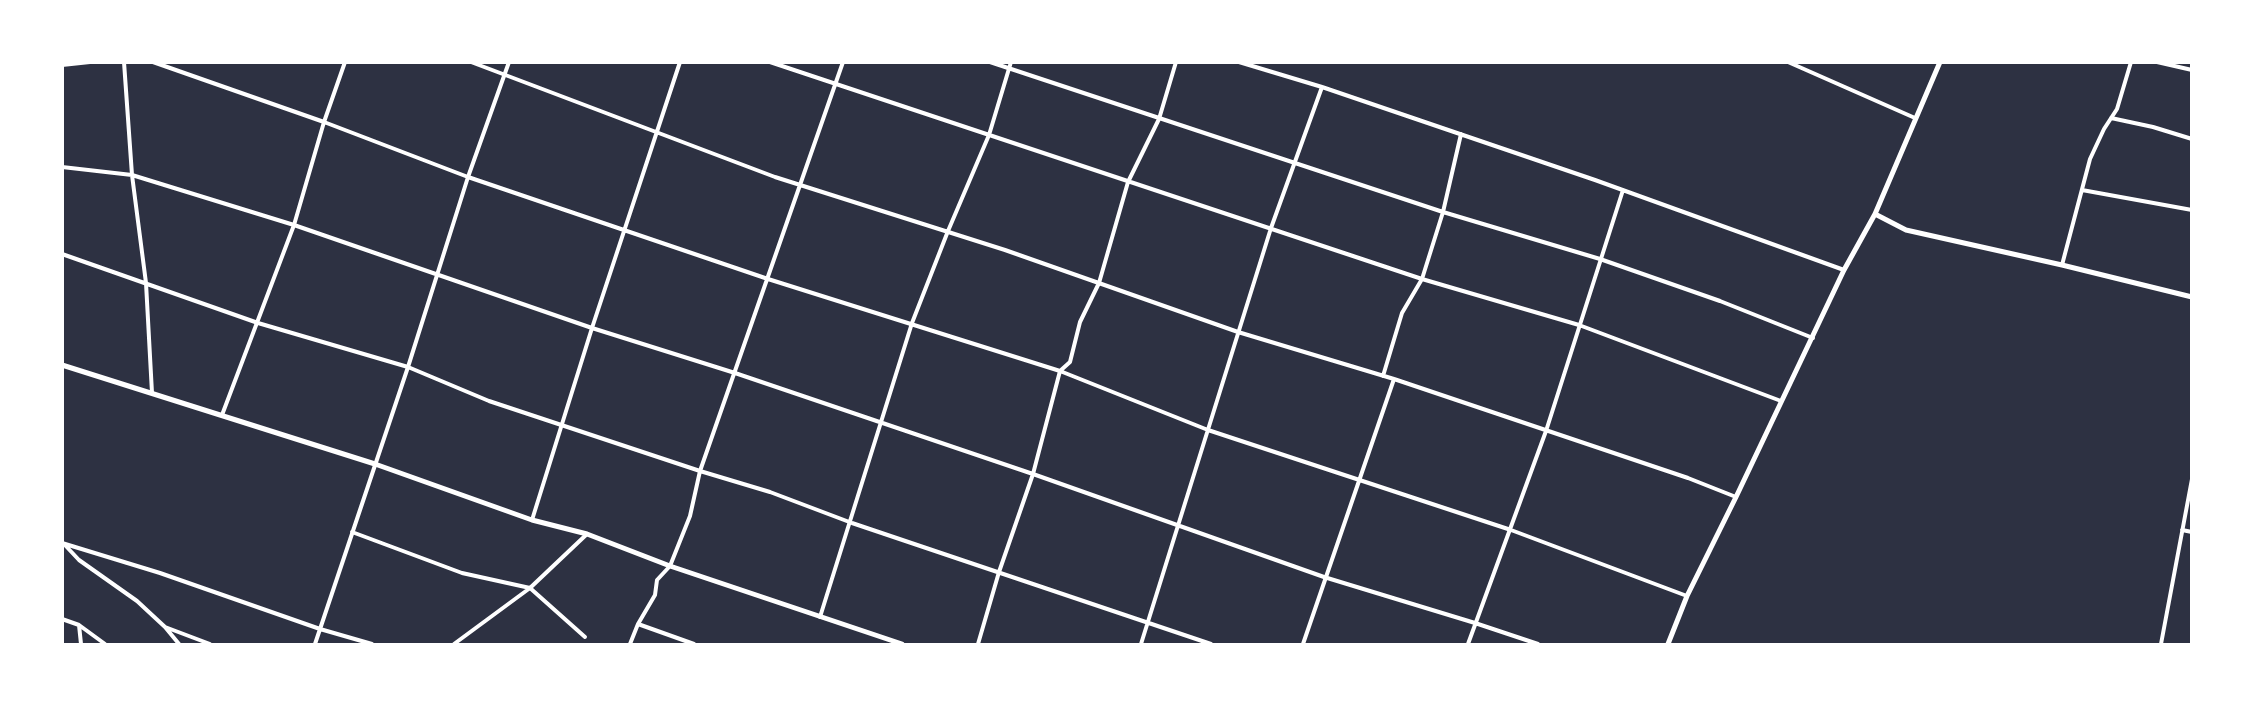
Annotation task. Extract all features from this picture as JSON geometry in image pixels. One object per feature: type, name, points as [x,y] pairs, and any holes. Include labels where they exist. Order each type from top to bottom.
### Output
[{"type":"street","points":[[62,65],[90,62]]},
{"type":"street","points":[[124,62],[132,175],[146,283],[152,393]]},
{"type":"street","points":[[153,62],[324,122],[468,177],[768,279],[1060,371],[1208,430],[1511,530],[1687,596]]},
{"type":"street","points":[[222,415],[294,225],[324,122],[344,62]]},
{"type":"street","points":[[470,62],[690,146],[800,184],[948,231],[1238,332],[1383,376],[1688,478],[1736,497]]},
{"type":"street","points":[[315,644],[408,368],[468,177],[509,62]]},
{"type":"street","points":[[532,520],[563,426],[592,328],[680,62]]},
{"type":"street","points":[[770,62],[1422,279],[1580,325],[1781,401]]},
{"type":"street","points":[[630,644],[638,624],[655,595],[657,580],[670,566],[690,516],[700,472],[843,62]]},
{"type":"street","points":[[990,62],[1443,212],[1600,259],[1720,300],[1813,338]]},
{"type":"street","points":[[820,617],[852,523],[912,323],[948,231],[989,135],[1011,62]]},
{"type":"street","points":[[978,644],[999,572],[1033,474],[1060,371],[1070,362],[1080,322],[1098,283],[1128,182],[1160,119],[1176,62]]},
{"type":"street","points":[[1239,62],[1322,86],[1623,190],[1844,270]]},
{"type":"street","points":[[1788,62],[1915,118]]},
{"type":"street","points":[[1668,644],[1687,596],[1813,338],[1844,270],[1875,214],[1940,62]]},
{"type":"street","points":[[2062,265],[2090,159],[2104,129],[2117,109],[2126,85],[2131,62]]},
{"type":"street","points":[[2157,62],[2192,70]]},
{"type":"street","points":[[1141,644],[1238,332],[1322,86]]},
{"type":"street","points":[[2111,118],[2152,127],[2192,139]]},
{"type":"street","points":[[1383,376],[1402,313],[1422,279],[1443,212],[1461,134]]},
{"type":"street","points":[[62,167],[132,175],[294,225],[592,328],[882,422],[1324,577],[1538,644]]},
{"type":"street","points":[[1468,644],[1546,431],[1623,190]]},
{"type":"street","points":[[2082,190],[2192,210]]},
{"type":"street","points":[[1875,214],[1906,230],[2062,265],[2192,298]]},
{"type":"street","points":[[62,254],[258,322],[408,368],[489,401],[700,472],[770,492],[852,523],[1211,644]]},
{"type":"street","points":[[62,365],[375,464],[532,520],[587,534],[670,566],[902,644]]},
{"type":"street","points":[[1303,644],[1358,478],[1394,380]]},
{"type":"street","points":[[2162,644],[2192,479]]},
{"type":"street","points":[[2182,530],[2192,532]]},
{"type":"street","points":[[352,532],[462,573],[530,588],[585,638]]},
{"type":"street","points":[[454,644],[530,588],[587,534]]},
{"type":"street","points":[[63,543],[160,573],[320,629],[372,644]]},
{"type":"street","points":[[63,543],[79,560],[137,601],[165,627],[179,644]]},
{"type":"street","points":[[62,619],[79,625],[105,644]]},
{"type":"street","points":[[638,624],[694,644]]},
{"type":"street","points":[[79,625],[81,644]]},
{"type":"street","points":[[165,627],[210,644]]}]
